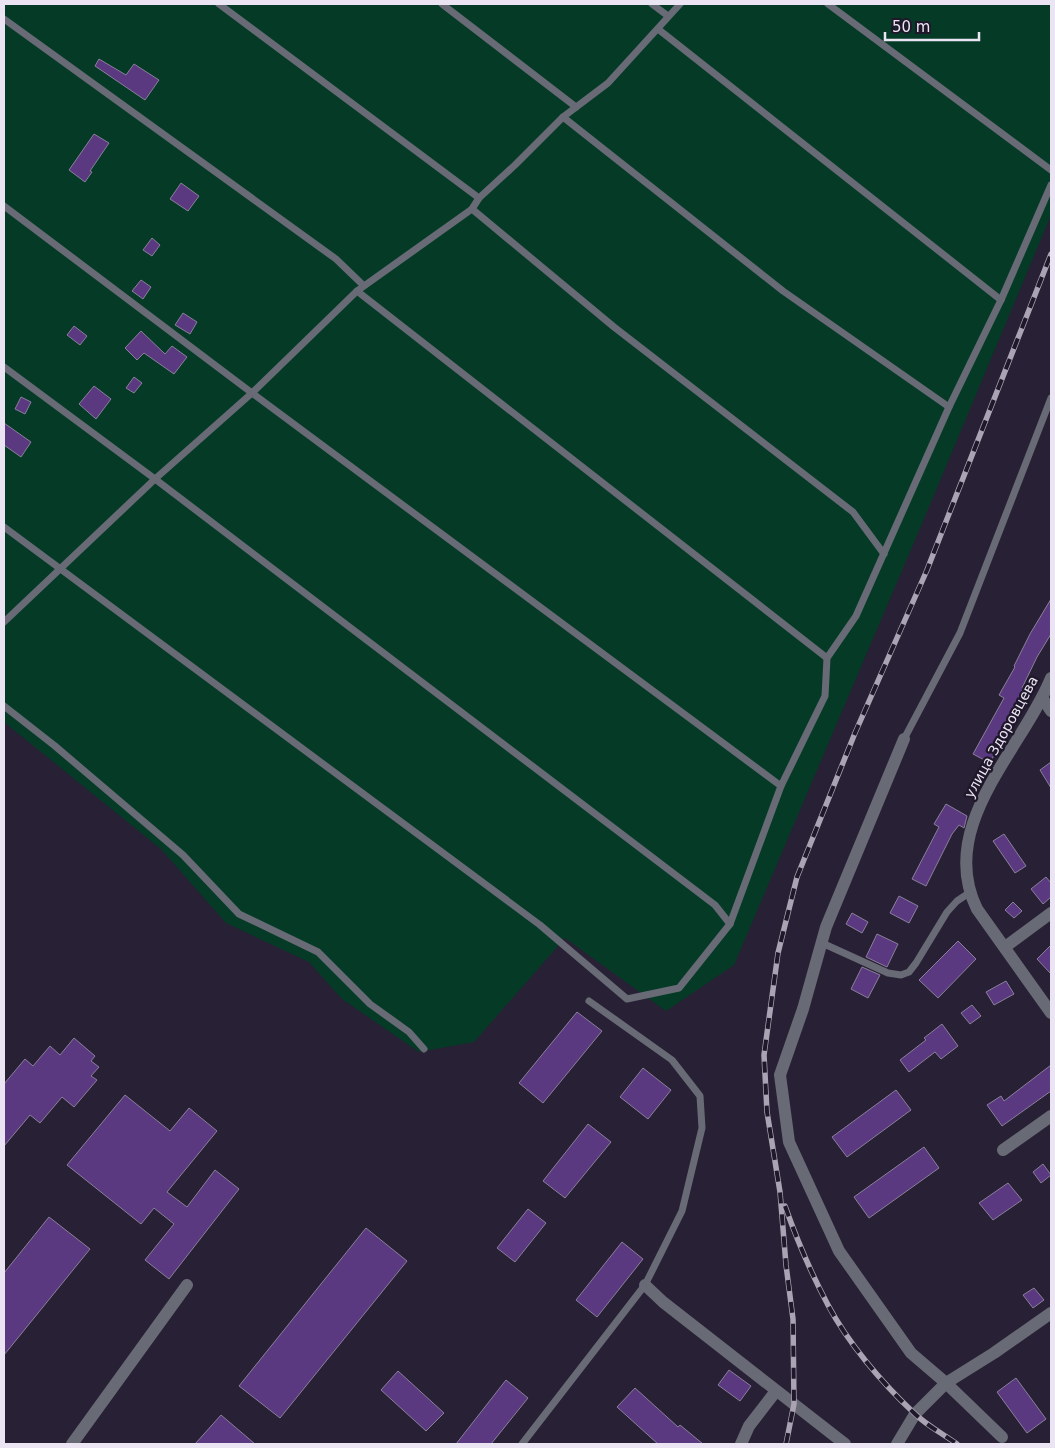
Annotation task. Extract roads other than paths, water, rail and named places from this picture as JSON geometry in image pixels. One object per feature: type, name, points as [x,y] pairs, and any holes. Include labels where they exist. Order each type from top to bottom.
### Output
[{"type":"street","name":"улица Здоровцева","points":[[1051,678],[1043,699],[984,795],[966,844],[966,873],[969,894],[977,909],[1051,1013]]},
{"type":"street","points":[[1043,699],[1051,711]]},
{"type":"street","points":[[904,739],[826,927],[803,1009],[780,1076],[789,1142],[839,1251],[911,1353],[946,1383],[1002,1437]]},
{"type":"street","points":[[1005,947],[1051,913]]},
{"type":"street","points":[[1003,1150],[1051,1116]]},
{"type":"street","points":[[72,1444],[187,1285]]},
{"type":"street","points":[[645,1285],[663,1302],[845,1444]]},
{"type":"street","points":[[897,1444],[915,1414],[946,1383],[994,1353],[1051,1313]]},
{"type":"street","points":[[740,1444],[749,1426],[776,1391]]},
{"type":"lane","points":[[219,4],[479,198]]},
{"type":"lane","points":[[442,4],[576,107]]},
{"type":"lane","points":[[652,4],[668,16]]},
{"type":"lane","points":[[4,622],[155,479],[252,393],[360,288],[472,209],[479,198],[563,118],[608,83],[680,4]]},
{"type":"lane","points":[[828,4],[1051,170]]},
{"type":"lane","points":[[4,19],[336,259],[360,288],[827,658]]},
{"type":"lane","points":[[658,29],[1001,300]]},
{"type":"lane","points":[[563,118],[783,291],[950,407]]},
{"type":"lane","points":[[4,527],[540,925],[627,999],[679,988],[730,924],[781,786],[825,696],[827,658],[856,616],[950,407],[1001,300],[1051,185]]},
{"type":"lane","points":[[4,206],[252,393],[781,786]]},
{"type":"lane","points":[[472,209],[614,327],[854,512],[884,554]]},
{"type":"lane","points":[[4,367],[155,479],[715,904],[730,924]]},
{"type":"lane","points":[[904,739],[960,633],[1051,398]]},
{"type":"lane","points":[[4,706],[55,746],[183,855],[239,914],[318,952],[370,1004],[409,1032],[424,1049]]},
{"type":"lane","points":[[822,943],[888,973],[901,975],[909,972],[947,912],[957,901],[969,894]]},
{"type":"lane","points":[[522,1444],[645,1285],[682,1211],[702,1128],[700,1096],[672,1060],[589,1001]]},
{"type":"railway","points":[[786,1444],[794,1404],[793,1319],[780,1192],[767,1112],[764,1055],[778,953],[797,877],[855,733],[927,570],[1051,254]]},
{"type":"railway","points":[[785,1206],[794,1231],[822,1293],[845,1334],[878,1376],[914,1413],[957,1444]]}]
